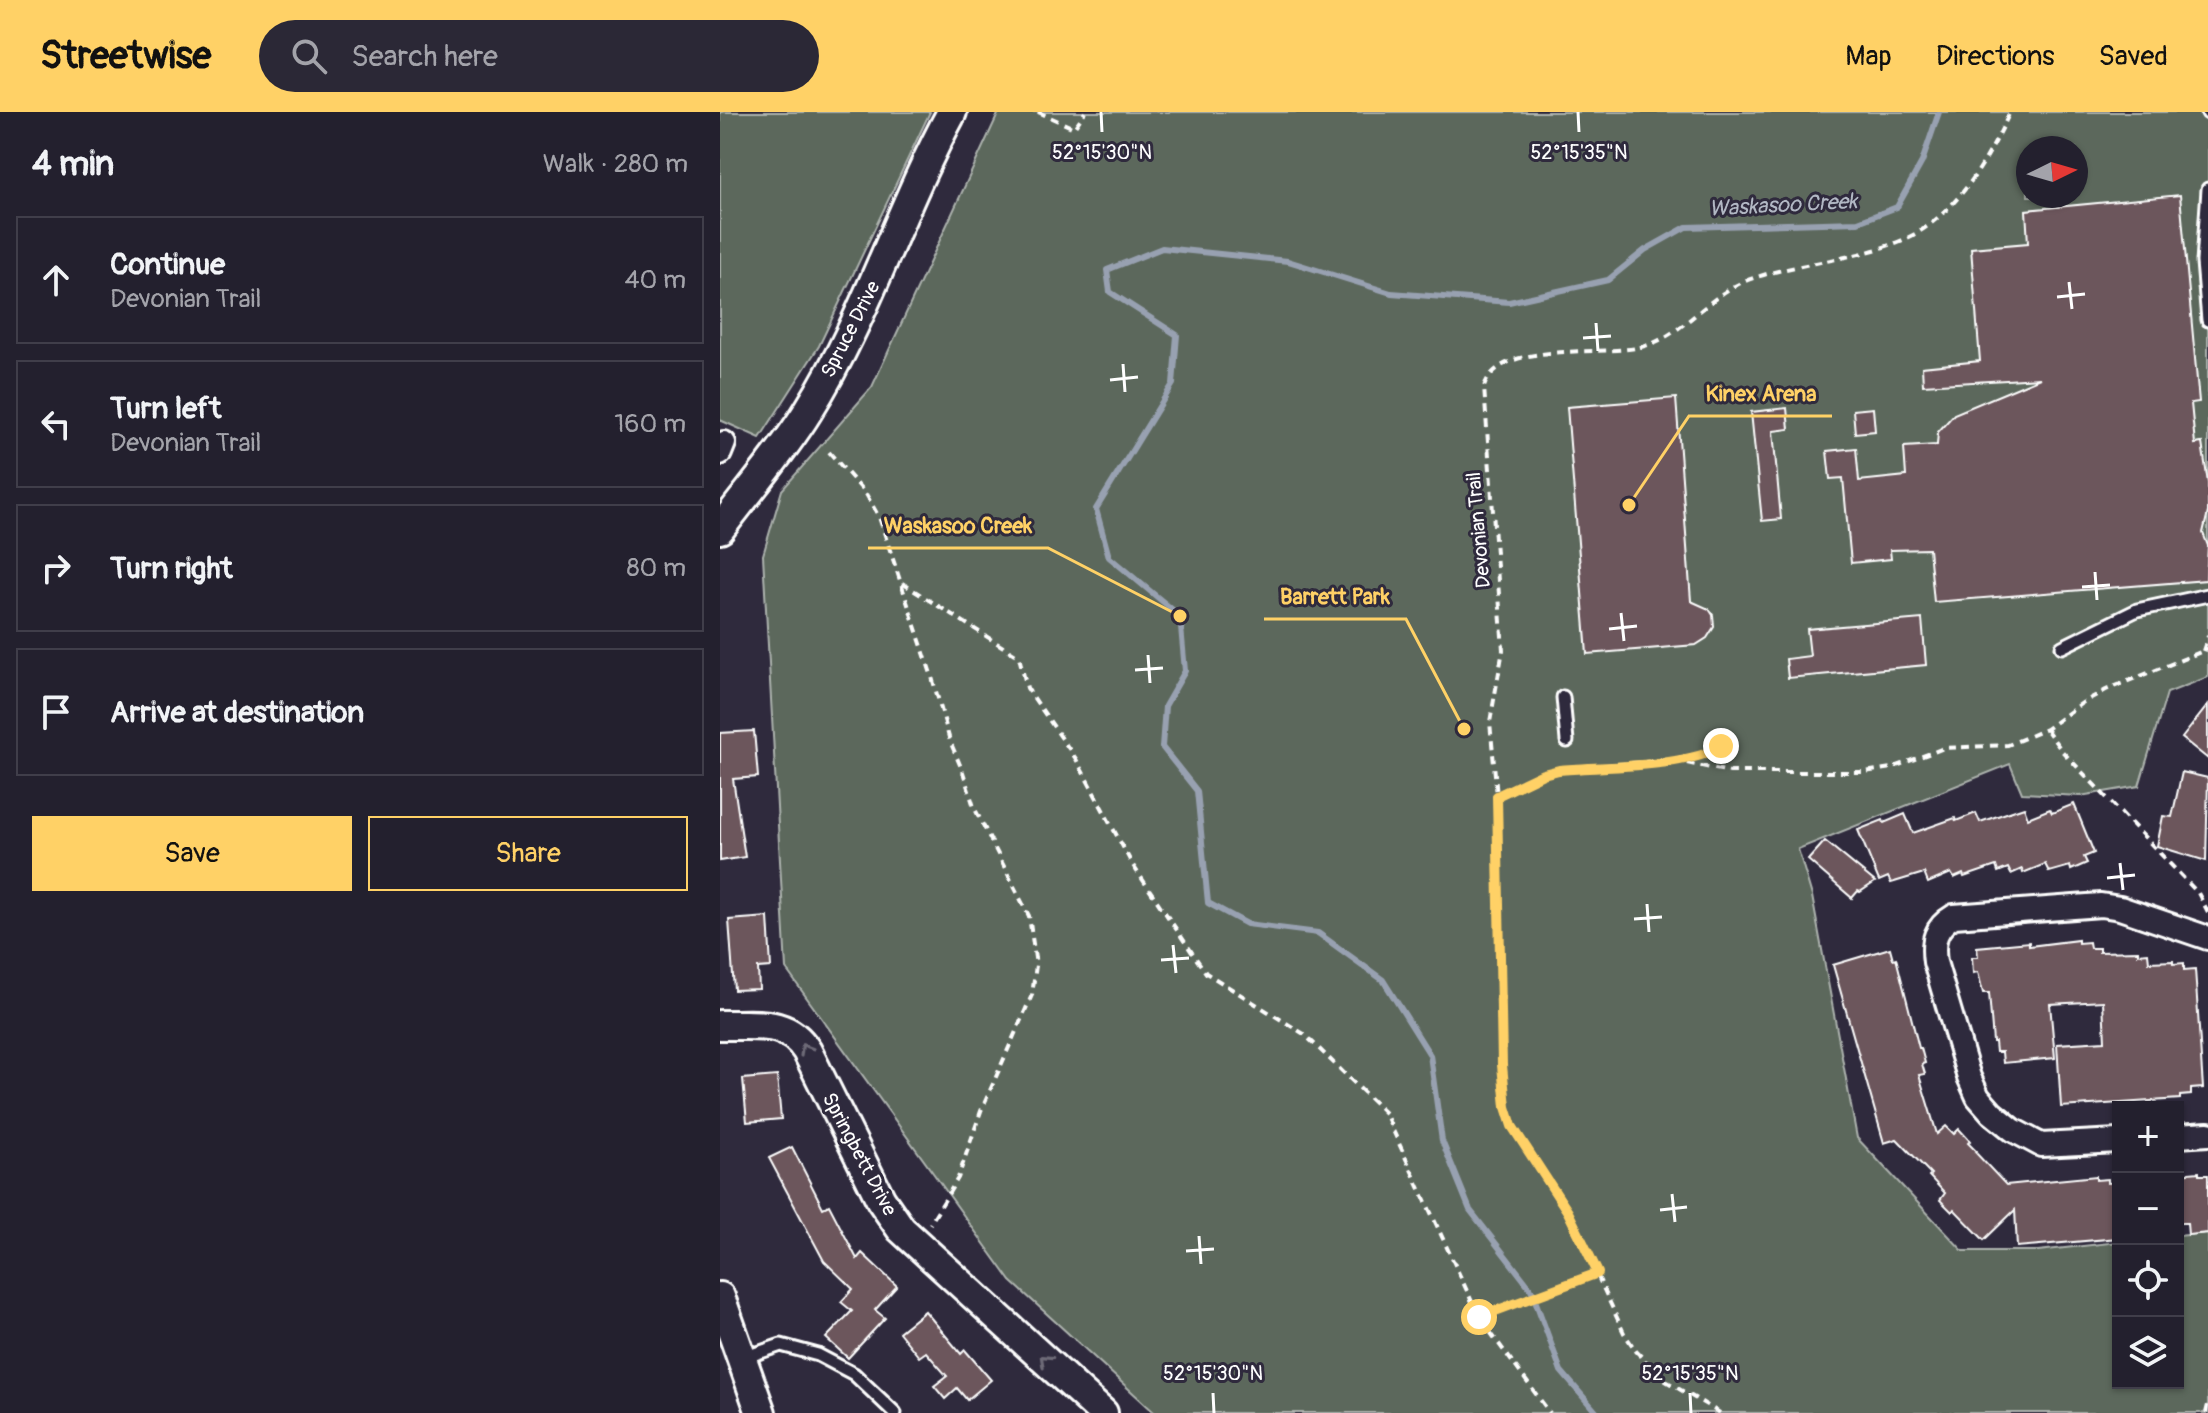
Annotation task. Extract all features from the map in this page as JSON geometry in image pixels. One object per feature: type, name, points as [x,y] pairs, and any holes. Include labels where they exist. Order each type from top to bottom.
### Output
[{"type":"street","name":"Spruce Drive","points":[[720,529],[808,412],[852,330],[952,112]]},
{"type":"street","points":[[2112,1141],[2041,1145],[2013,1130],[1978,1097],[1969,1077],[1935,962],[1933,947],[1936,934],[1942,923],[1954,916],[2101,905],[2120,908],[2208,938]]},
{"type":"street","name":"Springbett Drive","points":[[720,1025],[775,1026],[794,1033],[801,1041],[881,1200],[901,1229],[1103,1413]]},
{"type":"street","points":[[2184,1136],[2208,1134]]},
{"type":"street","points":[[720,1297],[761,1413]]},
{"type":"lane","points":[[2208,189],[2203,262],[2208,320]]},
{"type":"lane","points":[[2062,647],[2137,610],[2208,595]]},
{"type":"lane","points":[[1563,697],[1567,741]]},
{"type":"lane","points":[[742,1358],[781,1345],[818,1355],[854,1374],[895,1413]]},
{"type":"path","points":[[1038,112],[1074,128],[1085,112]]},
{"type":"path","name":"Devonian Trail","points":[[1720,1413],[1664,1380],[1636,1351],[1624,1333],[1568,1212],[1512,1126],[1506,1107],[1502,1065],[1497,796],[1490,722],[1503,650],[1484,387],[1489,375],[1504,363],[1525,356],[1627,349],[1652,344],[1741,283],[1879,247],[1909,236],[1943,212],[1969,186],[2010,112]]},
{"type":"path","points":[[829,452],[871,501],[902,583],[950,741],[974,807],[1029,916],[1036,965],[1032,995],[981,1111],[958,1178],[918,1244]]},
{"type":"path","points":[[902,583],[1019,657],[1027,688],[1076,759],[1132,864],[1206,973],[1304,1034],[1385,1113],[1479,1317],[1550,1413]]},
{"type":"path","points":[[1672,760],[1730,772],[1865,772],[1891,768],[1944,748],[2008,745],[2046,729],[2106,690],[2206,650],[2208,636]]},
{"type":"path","points":[[1497,796],[1543,774],[1559,770],[1700,755],[1717,749],[1724,742],[1727,725]]},
{"type":"path","points":[[2046,729],[2062,751],[2198,893],[2208,912]]},
{"type":"path","points":[[1479,1317],[1598,1273]]},
{"type":"path","points":[[1542,1413],[1543,1405]]},
{"type":"path","points":[[2206,1413],[2208,1405]]},
{"type":"green space","points":[[720,112],[930,112],[819,346],[760,438],[720,420]]},
{"type":"green space","points":[[999,112],[2208,112],[2208,677],[2167,693],[2139,786],[2080,796],[2022,793],[2010,764],[1798,849],[1812,896],[1857,1138],[1963,1251],[2038,1251],[2112,1243],[2112,1389],[2184,1389],[2184,1235],[2208,1233],[2208,1413],[1155,1413],[1011,1281],[786,969],[763,555],[782,490],[872,387]]},
{"type":"building","points":[[2180,195],[2199,402],[2191,403],[2195,444],[2202,443],[2208,483],[2208,512],[2203,533],[2208,546],[2206,580],[1934,602],[1929,549],[1890,550],[1891,559],[1851,563],[1843,478],[1830,479],[1827,451],[1856,448],[1859,481],[1906,476],[1904,447],[1937,445],[1938,432],[1954,414],[2040,378],[1923,385],[1922,367],[1980,361],[1971,248],[2028,243],[2026,210],[2088,208],[2088,204]]},
{"type":"building","points":[[1676,398],[1691,601],[1709,609],[1714,627],[1707,638],[1696,645],[1587,654],[1567,407]]},
{"type":"building","points":[[1787,408],[1789,429],[1773,431],[1781,519],[1762,521],[1751,412]]},
{"type":"building","points":[[1873,408],[1875,431],[1855,433],[1853,410]]},
{"type":"building","points":[[1922,619],[1926,665],[1788,678],[1786,659],[1810,656],[1807,629]]},
{"type":"building","points":[[2208,705],[2208,759],[2182,738]]},
{"type":"building","points":[[754,731],[758,777],[733,779],[745,857],[720,861],[720,733]]},
{"type":"building","points":[[2182,772],[2208,778],[2206,861],[2157,846],[2163,816],[2172,817]]},
{"type":"building","points":[[2074,804],[2094,853],[2084,857],[2087,863],[2071,870],[2070,866],[2049,872],[2045,864],[2023,873],[2022,869],[2011,874],[2008,868],[1998,872],[1996,866],[1964,877],[1963,874],[1954,878],[1951,873],[1928,883],[1924,873],[1891,883],[1888,877],[1879,881],[1858,830],[1905,814],[1913,833],[1976,813],[1980,822],[2024,807],[2028,818]]},
{"type":"building","points":[[1825,841],[1875,882],[1852,898],[1808,860]]},
{"type":"building","points":[[768,917],[771,967],[758,968],[759,989],[734,990],[729,920]]},
{"type":"building","points":[[2078,940],[2078,943],[2089,942],[2090,948],[2099,948],[2099,952],[2138,951],[2138,954],[2148,953],[2149,962],[2173,961],[2173,964],[2184,963],[2184,970],[2195,969],[2203,1088],[2191,1089],[2191,1095],[2180,1096],[2180,1099],[2112,1101],[2112,1104],[2061,1107],[2057,1044],[2105,1041],[2103,1001],[2050,1004],[2055,1058],[2003,1063],[2002,1052],[1996,1052],[1993,1042],[1989,993],[1983,993],[1978,972],[1973,973],[1972,957],[1978,957],[1977,947],[2029,942],[2029,946]]},
{"type":"building","points":[[1890,948],[1893,959],[1896,958],[1925,1063],[1922,1064],[1925,1074],[1919,1075],[1937,1134],[1946,1126],[1954,1134],[1959,1129],[1975,1152],[2006,1185],[2096,1176],[2096,1180],[2108,1179],[2108,1183],[2112,1183],[2112,1239],[2017,1247],[2015,1210],[1984,1240],[1954,1209],[1952,1212],[1940,1200],[1945,1193],[1929,1176],[1931,1174],[1897,1139],[1884,1143],[1833,965]]},
{"type":"building","points":[[777,1076],[781,1119],[747,1122],[743,1079]]},
{"type":"building","points":[[792,1147],[823,1208],[829,1205],[857,1259],[862,1253],[897,1286],[875,1310],[885,1318],[848,1358],[826,1338],[852,1311],[841,1302],[853,1289],[824,1261],[769,1158]]},
{"type":"building","points":[[2199,1172],[2199,1175],[2208,1175],[2208,1233],[2188,1235],[2187,1223],[2184,1223],[2184,1173]]},
{"type":"building","points":[[925,1311],[961,1354],[965,1350],[991,1380],[967,1400],[957,1388],[945,1399],[934,1386],[947,1376],[926,1352],[919,1357],[899,1332]]},
{"type":"waterway","name":"Waskasoo Creek","points":[[1597,1413],[1561,1371],[1531,1289],[1470,1210],[1442,1141],[1430,1055],[1383,980],[1318,933],[1247,924],[1208,903],[1197,791],[1162,747],[1165,706],[1185,671],[1180,616],[1109,557],[1096,509],[1173,384],[1177,335],[1110,292],[1107,270],[1162,248],[1288,261],[1391,293],[1509,302],[1608,280],[1645,250],[1686,227],[1858,222],[1897,207],[1922,162],[1939,112]]},
{"type":"place","name":"Kinex Arena","points":[[1629,505]]},
{"type":"place","name":"Waskasoo Creek","points":[[1180,616]]},
{"type":"place","name":"Barrett Park","points":[[1464,729]]},
{"type":"route","points":[[1479,1317],[1598,1273],[1568,1212],[1512,1126],[1506,1107],[1502,1065],[1497,796],[1543,774],[1559,770],[1672,760],[1700,755],[1721,746]]}]
